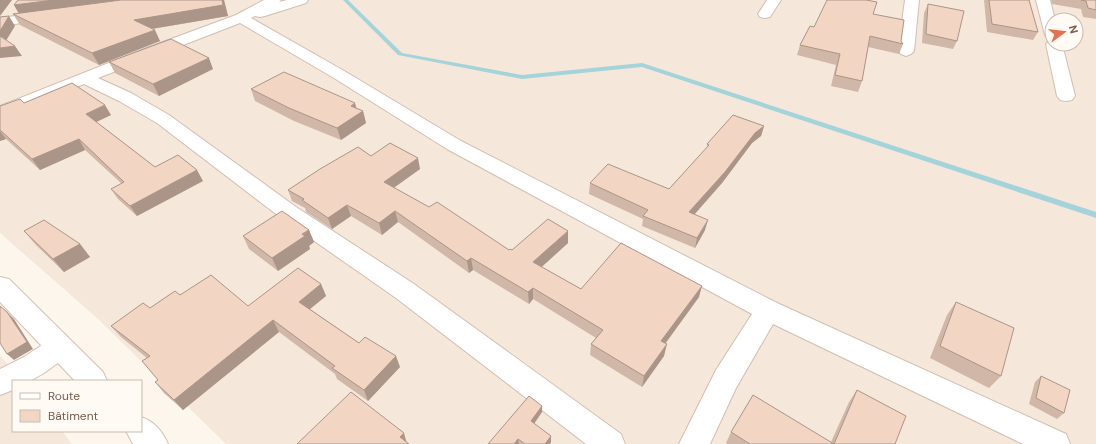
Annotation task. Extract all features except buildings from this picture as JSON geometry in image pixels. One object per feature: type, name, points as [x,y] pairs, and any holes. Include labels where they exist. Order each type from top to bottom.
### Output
[{"type":"street","points":[[241,18],[274,0]]},
{"type":"street","points":[[0,112],[241,18],[301,0]]},
{"type":"street","points":[[765,14],[774,0]]},
{"type":"street","points":[[906,51],[912,0]]},
{"type":"street","points":[[1043,0],[1046,12]]},
{"type":"street","points":[[2,21],[17,6]]},
{"type":"street","points":[[2,21],[59,14]]},
{"type":"street","points":[[241,18],[340,75],[454,145],[768,310],[1055,444]]},
{"type":"street","points":[[1056,52],[1066,96]]},
{"type":"street","points":[[84,78],[125,97],[163,119],[288,212],[405,291],[610,444]]},
{"type":"street","points":[[0,286],[92,380]]},
{"type":"street","points":[[694,444],[726,379],[768,310]]},
{"type":"street","points":[[0,382],[34,365],[60,347]]},
{"type":"street","points":[[142,432],[153,444]]},
{"type":"shaded area","points":[[0,0],[1096,0],[1096,444],[226,444],[97,318],[0,233]]},
{"type":"shaded area","points":[[0,355],[20,380],[12,380],[12,432],[63,432],[72,444],[0,444]]},
{"type":"waterway","points":[[345,0],[400,54],[522,77],[642,65],[1096,215]]}]
